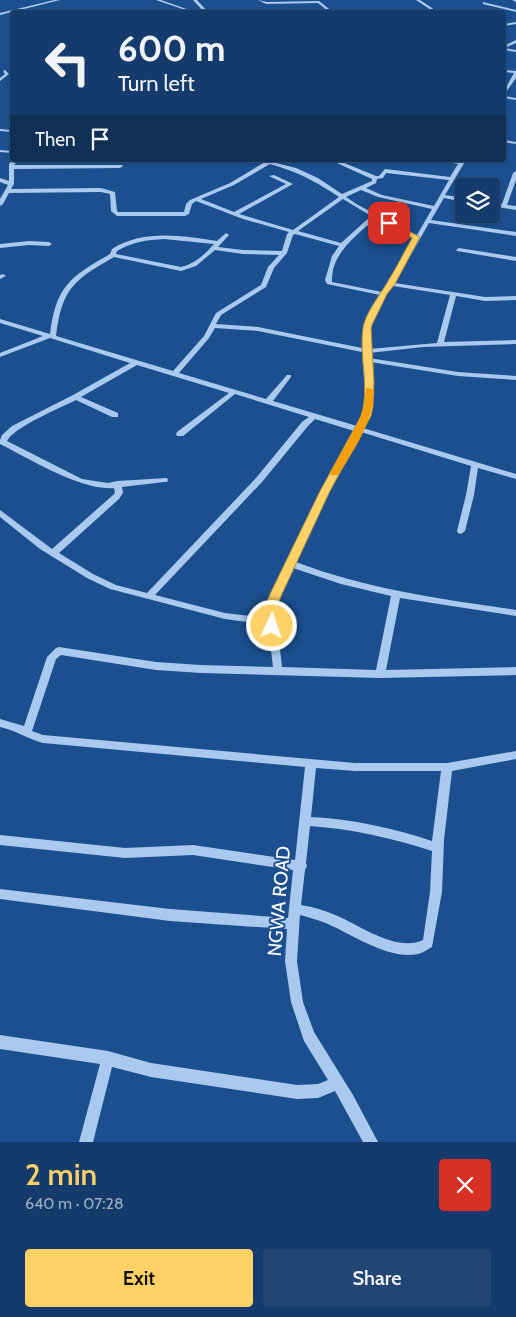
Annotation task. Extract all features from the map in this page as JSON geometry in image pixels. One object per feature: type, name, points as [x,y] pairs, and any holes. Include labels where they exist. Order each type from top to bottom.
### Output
[{"type":"street","points":[[19,10],[58,0]]},
{"type":"street","points":[[158,0],[187,10]]},
{"type":"street","points":[[195,0],[204,10]]},
{"type":"street","points":[[260,0],[263,3],[321,2],[329,10]]},
{"type":"street","points":[[418,0],[433,10]]},
{"type":"street","points":[[484,4],[516,11]]},
{"type":"street","points":[[28,8],[34,10]]},
{"type":"street","points":[[506,46],[516,41]]},
{"type":"street","points":[[506,46],[516,51]]},
{"type":"street","points":[[0,80],[7,74],[2,71]]},
{"type":"street","points":[[506,92],[516,73]]},
{"type":"street","points":[[1,200],[11,184],[12,164],[14,162]]},
{"type":"street","points":[[8,191],[109,191],[114,196],[114,211],[117,214],[129,216],[185,214],[188,211],[189,204],[232,184],[265,162]]},
{"type":"street","points":[[270,162],[311,176],[356,206],[416,237]]},
{"type":"street","points":[[338,162],[375,178],[381,177],[386,171],[452,179]]},
{"type":"street","points":[[278,672],[272,622],[272,604],[325,491],[360,430],[368,407],[370,382],[367,360],[367,327],[383,294],[391,284],[416,237],[461,162]]},
{"type":"street","points":[[13,167],[120,166]]},
{"type":"street","points":[[504,206],[516,173]]},
{"type":"street","points":[[235,214],[290,184],[272,176]]},
{"type":"street","points":[[175,373],[206,337],[218,314],[264,286],[266,274],[284,253],[288,237],[293,231],[343,197],[374,182],[375,178]]},
{"type":"street","points":[[0,180],[11,184]]},
{"type":"street","points":[[362,188],[380,196],[435,208]]},
{"type":"street","points":[[442,196],[455,198]]},
{"type":"street","points":[[198,200],[235,214],[342,245]]},
{"type":"street","points":[[500,205],[516,208]]},
{"type":"street","points":[[375,216],[342,245],[335,256],[328,280],[329,283],[383,294]]},
{"type":"street","points":[[426,221],[516,234]]},
{"type":"street","points":[[51,336],[58,304],[67,285],[78,275],[113,255],[188,268],[226,235]]},
{"type":"street","points":[[113,255],[114,250],[124,243],[173,238],[216,245],[243,252],[284,253]]},
{"type":"street","points":[[0,246],[29,243],[49,244]]},
{"type":"street","points":[[459,250],[516,259]]},
{"type":"street","points":[[391,284],[484,298],[516,298]]},
{"type":"street","points":[[440,344],[453,294]]},
{"type":"street","points":[[0,321],[516,478]]},
{"type":"street","points":[[212,326],[274,332],[367,352],[440,344],[516,342]]},
{"type":"street","points":[[0,355],[51,336]]},
{"type":"street","points":[[367,360],[458,374],[516,378]]},
{"type":"street","points":[[136,362],[76,397],[15,428],[5,437],[4,442],[80,481],[108,486],[164,480]]},
{"type":"street","points":[[268,402],[289,376]]},
{"type":"street","points":[[180,434],[234,392]]},
{"type":"street","points":[[76,397],[115,415]]},
{"type":"street","points":[[148,597],[259,480],[305,424],[314,416]]},
{"type":"street","points":[[461,532],[475,465]]},
{"type":"street","points":[[53,553],[116,497],[119,493],[117,484]]},
{"type":"street","points":[[0,513],[53,553],[105,584],[225,616],[272,622]]},
{"type":"street","points":[[290,563],[325,575],[396,594],[516,613]]},
{"type":"street","points":[[380,674],[396,594]]},
{"type":"street","points":[[27,732],[52,657],[59,651],[174,668],[380,674],[516,672]]},
{"type":"street","points":[[0,722],[15,725],[43,739],[355,767],[447,767],[516,754]]},
{"type":"street","name":"NGWA ROAD","points":[[311,764],[293,924],[291,960],[297,1002],[309,1036],[371,1142]]},
{"type":"street","points":[[295,909],[314,912],[370,938],[403,949],[423,947],[428,943],[436,892],[438,848],[447,767]]},
{"type":"street","points":[[305,821],[362,826],[408,837],[438,848]]},
{"type":"street","points":[[0,840],[125,853],[193,850],[301,866]]},
{"type":"street","points":[[0,894],[170,915],[293,924]]},
{"type":"street","points":[[0,1042],[108,1058],[151,1070],[297,1092],[318,1091],[337,1082]]},
{"type":"street","points":[[86,1142],[108,1058]]},
{"type":"slow traffic","points":[[335,473],[366,416],[369,390]]},
{"type":"route","points":[[272,626],[272,604],[276,594],[325,491],[366,416],[370,382],[367,360],[367,327],[383,294],[404,262],[416,237],[389,223]]}]
